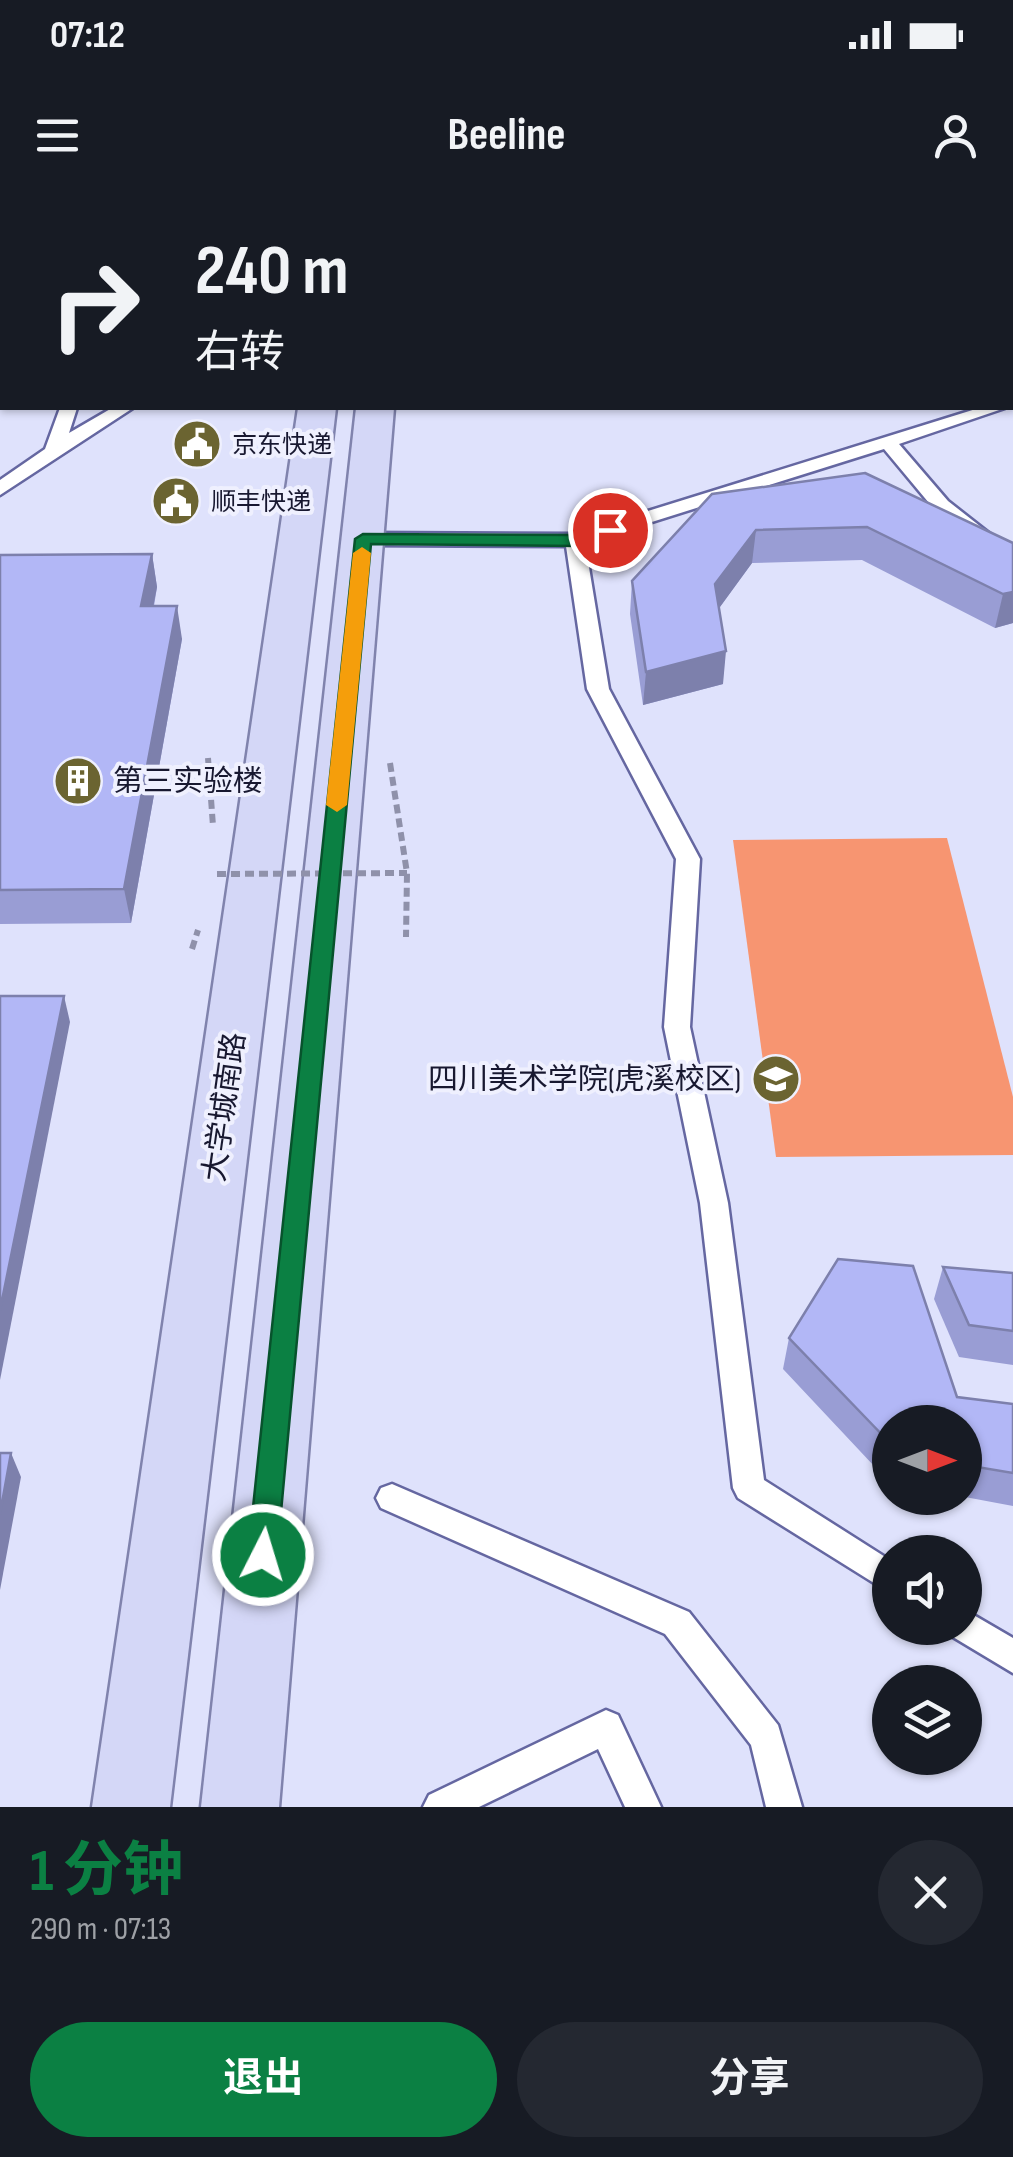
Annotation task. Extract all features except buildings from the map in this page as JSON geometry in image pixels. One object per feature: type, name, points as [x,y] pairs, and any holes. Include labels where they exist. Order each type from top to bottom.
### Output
[{"type":"main road","name":"大学城南路","points":[[131,1807],[318,410]]},
{"type":"main road","points":[[240,1807],[375,410]]},
{"type":"lane","points":[[53,452],[67,410]]},
{"type":"lane","points":[[0,488],[121,410]]},
{"type":"lane","points":[[363,539],[576,540],[990,410]]},
{"type":"lane","points":[[888,442],[941,504],[1013,561]]},
{"type":"lane","points":[[576,540],[598,688],[688,860],[677,1027],[714,1203],[749,1488],[872,1567]]},
{"type":"lane","points":[[392,1498],[677,1623],[766,1737],[784,1807]]},
{"type":"lane","points":[[982,1637],[1013,1657]]},
{"type":"lane","points":[[442,1807],[606,1727],[644,1807]]},
{"type":"path","points":[[208,758],[214,835]]},
{"type":"path","points":[[390,763],[406,873],[406,937]]},
{"type":"path","points":[[216,855],[217,874],[406,873]]},
{"type":"shaded area","points":[[947,838],[1013,1097],[1013,1155],[776,1157],[733,840]]},
{"type":"slow traffic","points":[[337,805],[362,553]]},
{"type":"place","name":"京东快递","points":[[197,444]]},
{"type":"place","name":"顺丰快递","points":[[176,501]]},
{"type":"place","name":"第三实验楼","points":[[78,781]]},
{"type":"place","name":"四川美术学院(虎溪校区)","points":[[776,1079]]},
{"type":"route","points":[[263,1555],[363,539],[576,540],[610,530]]}]
